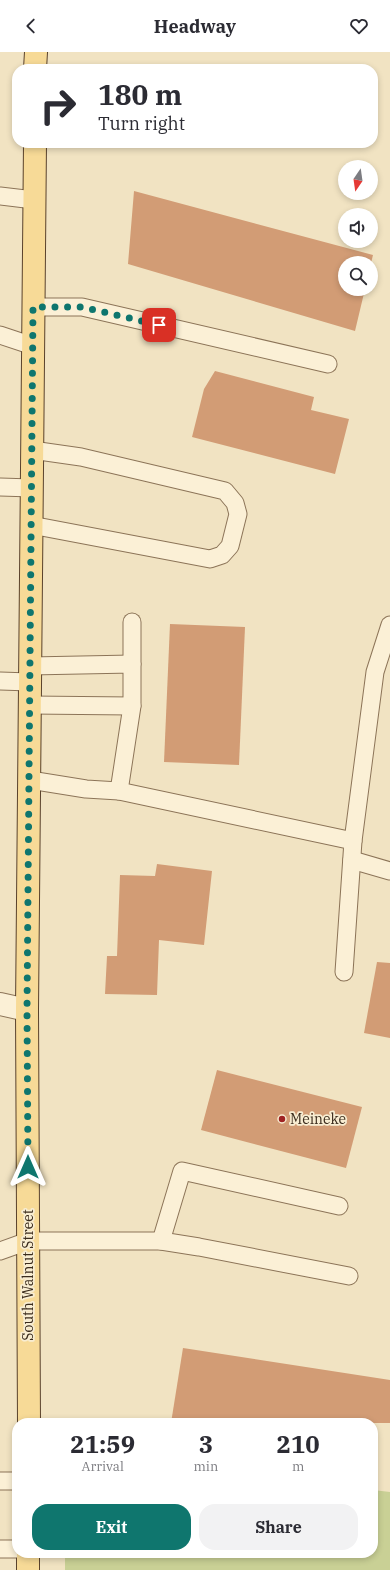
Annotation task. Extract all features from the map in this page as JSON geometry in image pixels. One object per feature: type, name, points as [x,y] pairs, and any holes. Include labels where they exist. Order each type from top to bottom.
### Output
[{"type":"main road","points":[[36,52],[36,64]]},
{"type":"main road","name":"South Walnut Street","points":[[29,1418],[27,1010],[35,148]]},
{"type":"main road","points":[[28,1558],[28,1570]]},
{"type":"street","points":[[0,1004],[27,1010]]},
{"type":"lane","points":[[0,196],[34,200]]},
{"type":"lane","points":[[33,307],[82,307],[328,364]]},
{"type":"lane","points":[[0,335],[33,346]]},
{"type":"lane","points":[[31,525],[210,559],[222,555],[230,546],[238,514],[235,503],[225,491],[81,457],[32,450]]},
{"type":"lane","points":[[0,486],[32,488]]},
{"type":"lane","points":[[119,791],[132,706],[132,622]]},
{"type":"lane","points":[[344,972],[353,841],[390,624]]},
{"type":"lane","points":[[0,681],[30,674],[132,664]]},
{"type":"lane","points":[[30,705],[132,706]]},
{"type":"lane","points":[[30,780],[86,789],[119,791],[353,841]]},
{"type":"lane","points":[[352,860],[390,871]]},
{"type":"lane","points":[[161,1241],[182,1171],[339,1206]]},
{"type":"lane","points":[[0,1251],[28,1241],[161,1241],[349,1276]]},
{"type":"lane","points":[[0,1480],[12,1481]]},
{"type":"lane","points":[[0,1549],[12,1549]]},
{"type":"green space","points":[[378,1491],[390,1492],[390,1570],[65,1570],[65,1558],[378,1558]]},
{"type":"building","points":[[134,191],[338,246],[338,248],[347,248],[373,255],[338,256],[338,296],[363,296],[355,331],[128,264]]},
{"type":"building","points":[[215,371],[314,397],[311,410],[349,419],[335,474],[192,437],[204,389]]},
{"type":"building","points":[[170,624],[245,627],[239,765],[164,762]]},
{"type":"building","points":[[157,864],[212,871],[204,945],[159,940],[157,995],[105,994],[107,956],[117,956],[120,875],[155,876]]},
{"type":"building","points":[[377,962],[390,963],[390,1038],[364,1033]]},
{"type":"building","name":"Meineke","points":[[217,1070],[362,1107],[346,1168],[201,1130]]},
{"type":"building","points":[[183,1348],[390,1380],[390,1423],[378,1423],[378,1418],[172,1418]]},
{"type":"place","name":"Meineke","points":[[282,1119]]},
{"type":"route","points":[[28,1167],[27,1010],[33,307],[82,307],[159,325]]}]
